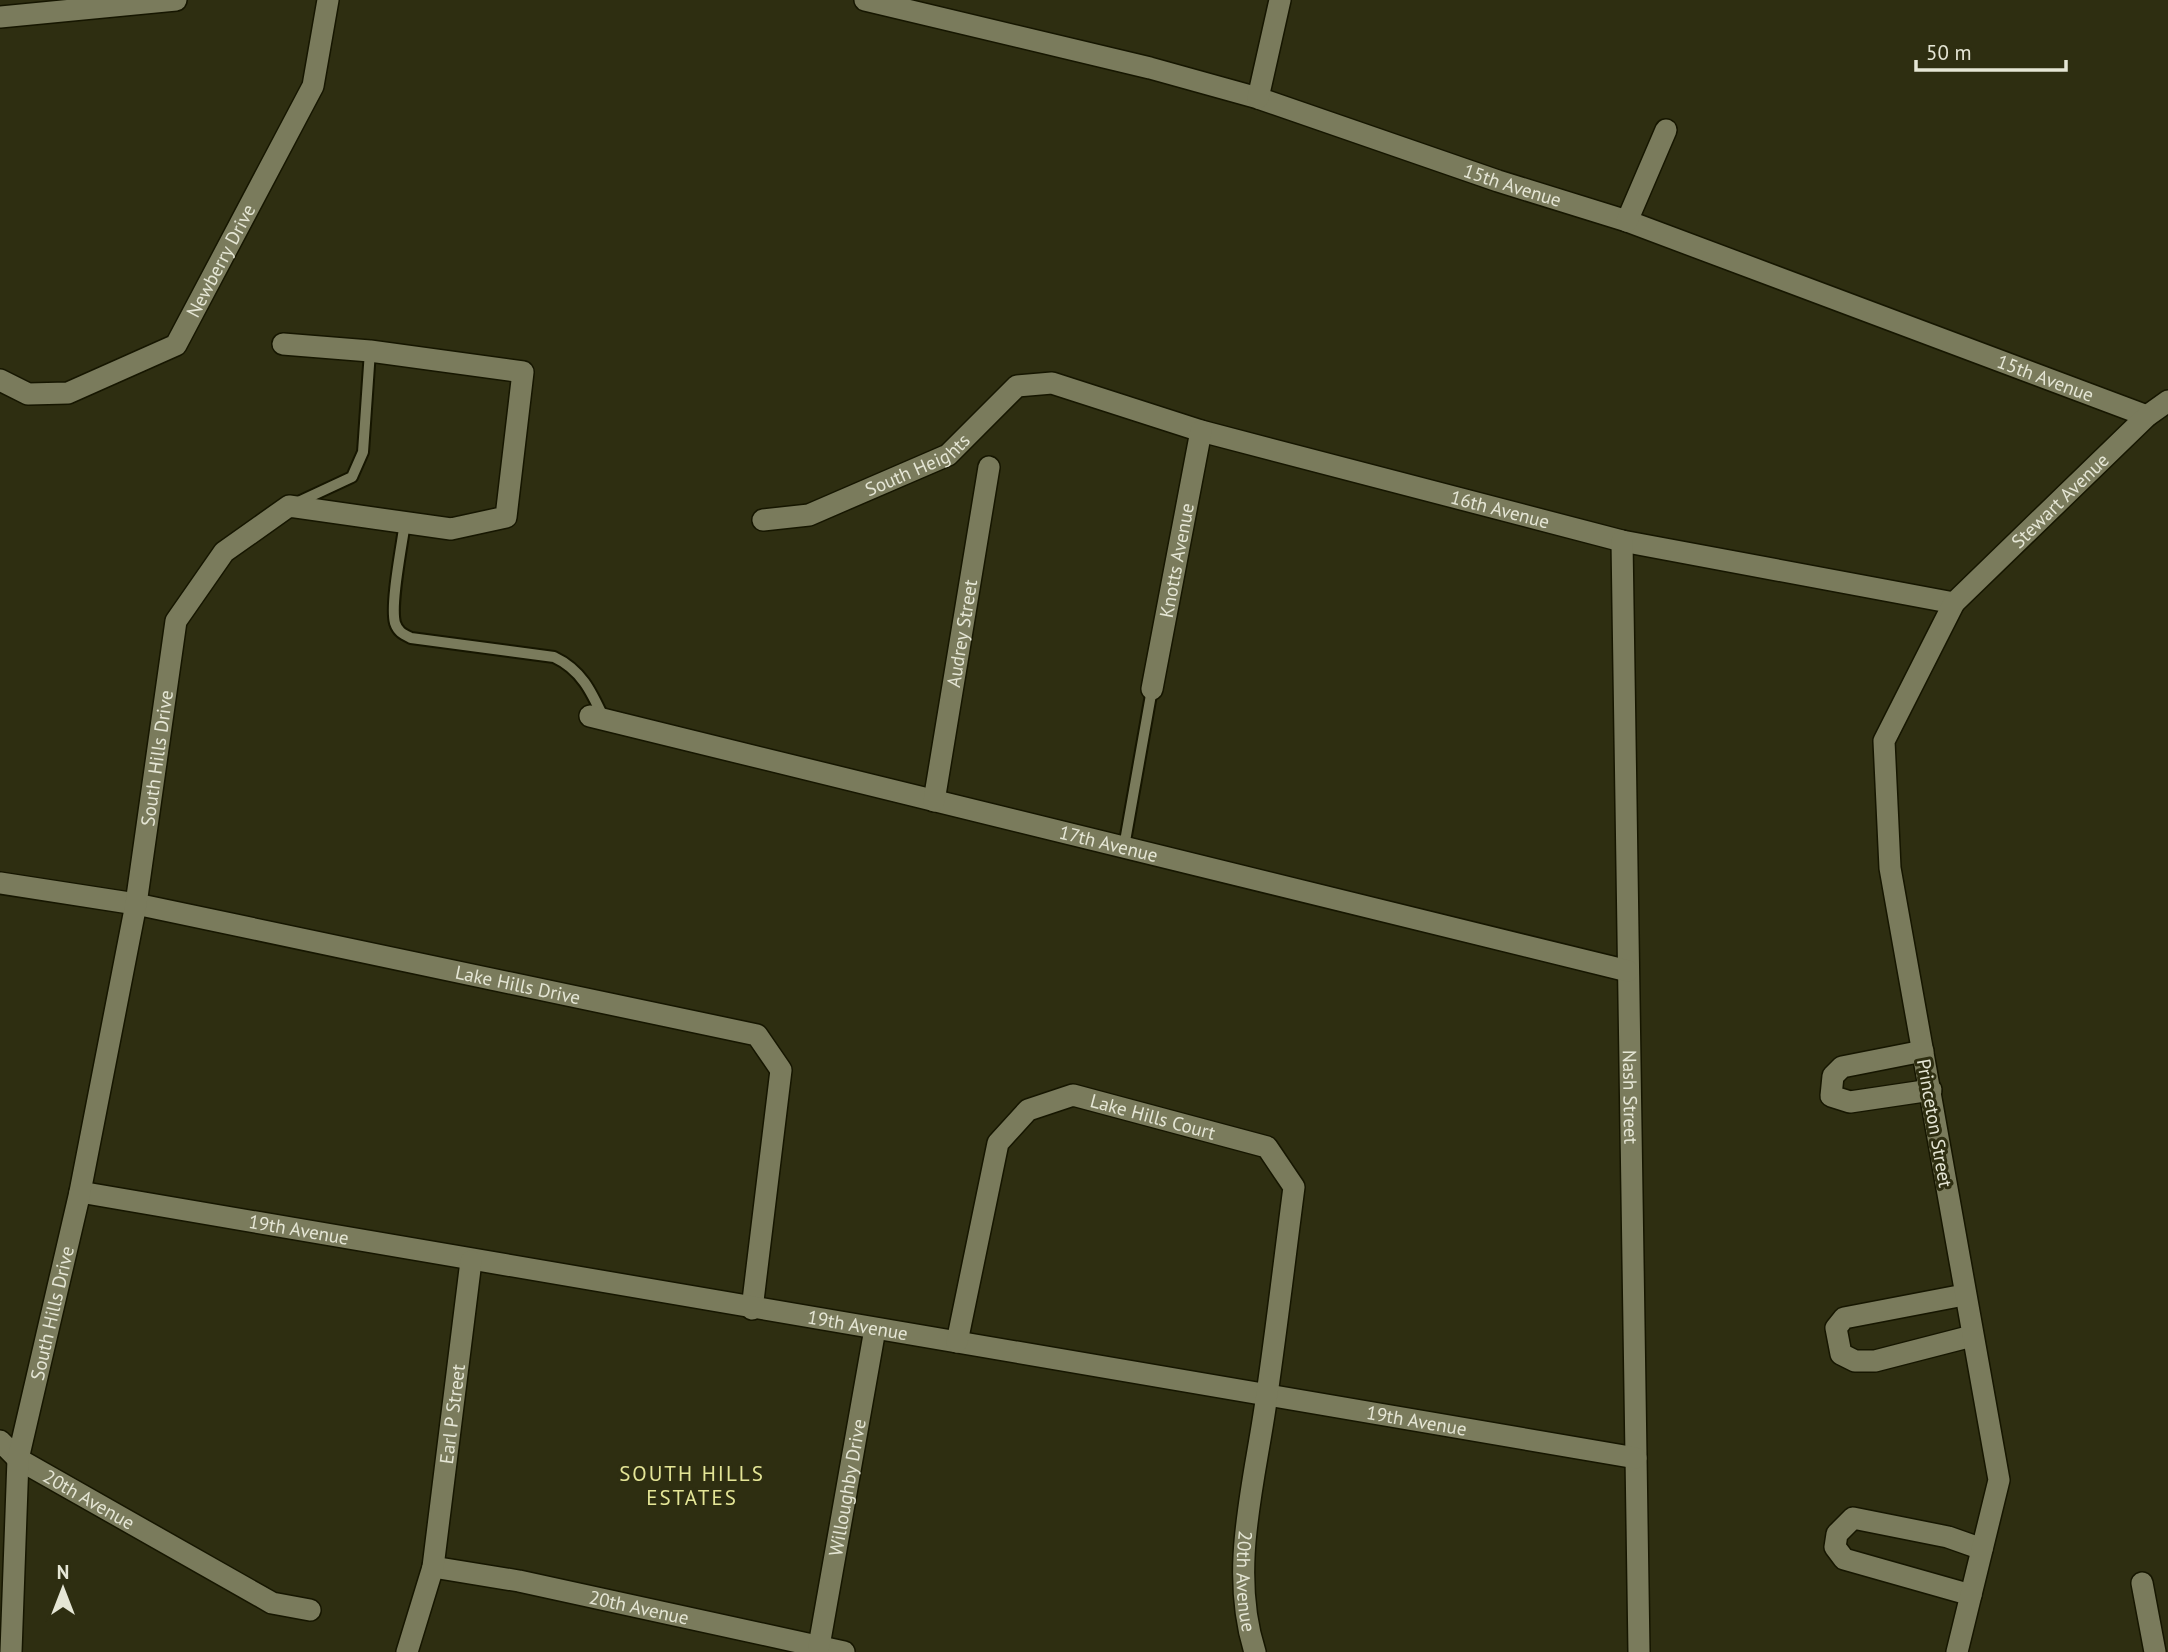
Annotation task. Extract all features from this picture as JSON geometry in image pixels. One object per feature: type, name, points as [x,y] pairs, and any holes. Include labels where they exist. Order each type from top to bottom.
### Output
[{"type":"street","points":[[0,18],[176,0]]},
{"type":"street","name":"Newberry Drive","points":[[0,380],[28,394],[68,393],[176,345],[313,86],[328,0]]},
{"type":"street","name":"15th Avenue","points":[[865,0],[1150,68],[1258,98],[1498,181],[1627,221],[2147,416]]},
{"type":"street","points":[[1258,98],[1280,0]]},
{"type":"street","points":[[1627,221],[1666,130]]},
{"type":"street","points":[[283,344],[370,351],[523,372],[506,517],[451,529],[289,506]]},
{"type":"street","name":"16th Avenue","points":[[1052,383],[1201,431],[1622,541],[1954,603]]},
{"type":"street","name":"South Heights","points":[[763,520],[809,515],[948,455],[1017,386],[1052,383]]},
{"type":"street","name":"Stewart Avenue","points":[[1954,603],[2147,416],[2168,401]]},
{"type":"street","name":"Knotts Avenue","points":[[1152,689],[1201,431]]},
{"type":"street","name":"Audrey Street","points":[[934,801],[989,467]]},
{"type":"street","name":"South Hills Drive","points":[[11,1652],[18,1459],[80,1192],[136,904],[176,621],[223,552],[289,506]]},
{"type":"street","name":"Nash Street","points":[[1622,541],[1639,1652]]},
{"type":"street","name":"Princeton Street","points":[[1954,603],[1884,741],[1890,868],[2000,1480],[1957,1652]]},
{"type":"street","name":"17th Avenue","points":[[597,718],[1629,971]]},
{"type":"street","name":"Lake Hills Drive","points":[[0,883],[136,904],[757,1035],[781,1070],[752,1309]]},
{"type":"street","points":[[1923,1051],[1842,1067],[1832,1076],[1832,1096],[1850,1102],[1930,1090]]},
{"type":"street","name":"Lake Hills Court","points":[[957,1342],[998,1143],[1028,1110],[1073,1095],[1267,1147],[1294,1187],[1267,1397],[1247,1507]]},
{"type":"street","name":"19th Avenue","points":[[80,1192],[471,1261],[1636,1458]]},
{"type":"street","name":"Earl P Street","points":[[433,1567],[471,1261]]},
{"type":"street","points":[[1965,1295],[1844,1318],[1836,1328],[1836,1341],[1841,1354],[1855,1361],[1875,1361],[1972,1336]]},
{"type":"street","name":"Willoughby Drive","points":[[819,1646],[875,1329]]},
{"type":"street","name":"20th Avenue","points":[[0,1441],[18,1459],[272,1603],[310,1610]]},
{"type":"street","name":"20th Avenue","points":[[1247,1507],[1245,1620],[1255,1652]]},
{"type":"street","points":[[1971,1595],[1844,1559],[1835,1547],[1837,1534],[1853,1518],[1948,1537],[1982,1549]]},
{"type":"street","points":[[407,1652],[433,1567]]},
{"type":"street","name":"20th Avenue","points":[[433,1567],[519,1581],[844,1652]]},
{"type":"street","points":[[2142,1583],[2155,1652]]},
{"type":"lane","points":[[289,506],[352,477],[363,452],[370,351]]},
{"type":"lane","points":[[405,522],[395,607],[395,622],[400,632],[411,638],[554,657],[566,663],[587,683],[597,718]]},
{"type":"lane","points":[[1124,848],[1152,689]]},
{"type":"district","name":"SOUTH HILLS ESTATES","points":[[692,1485]]}]
